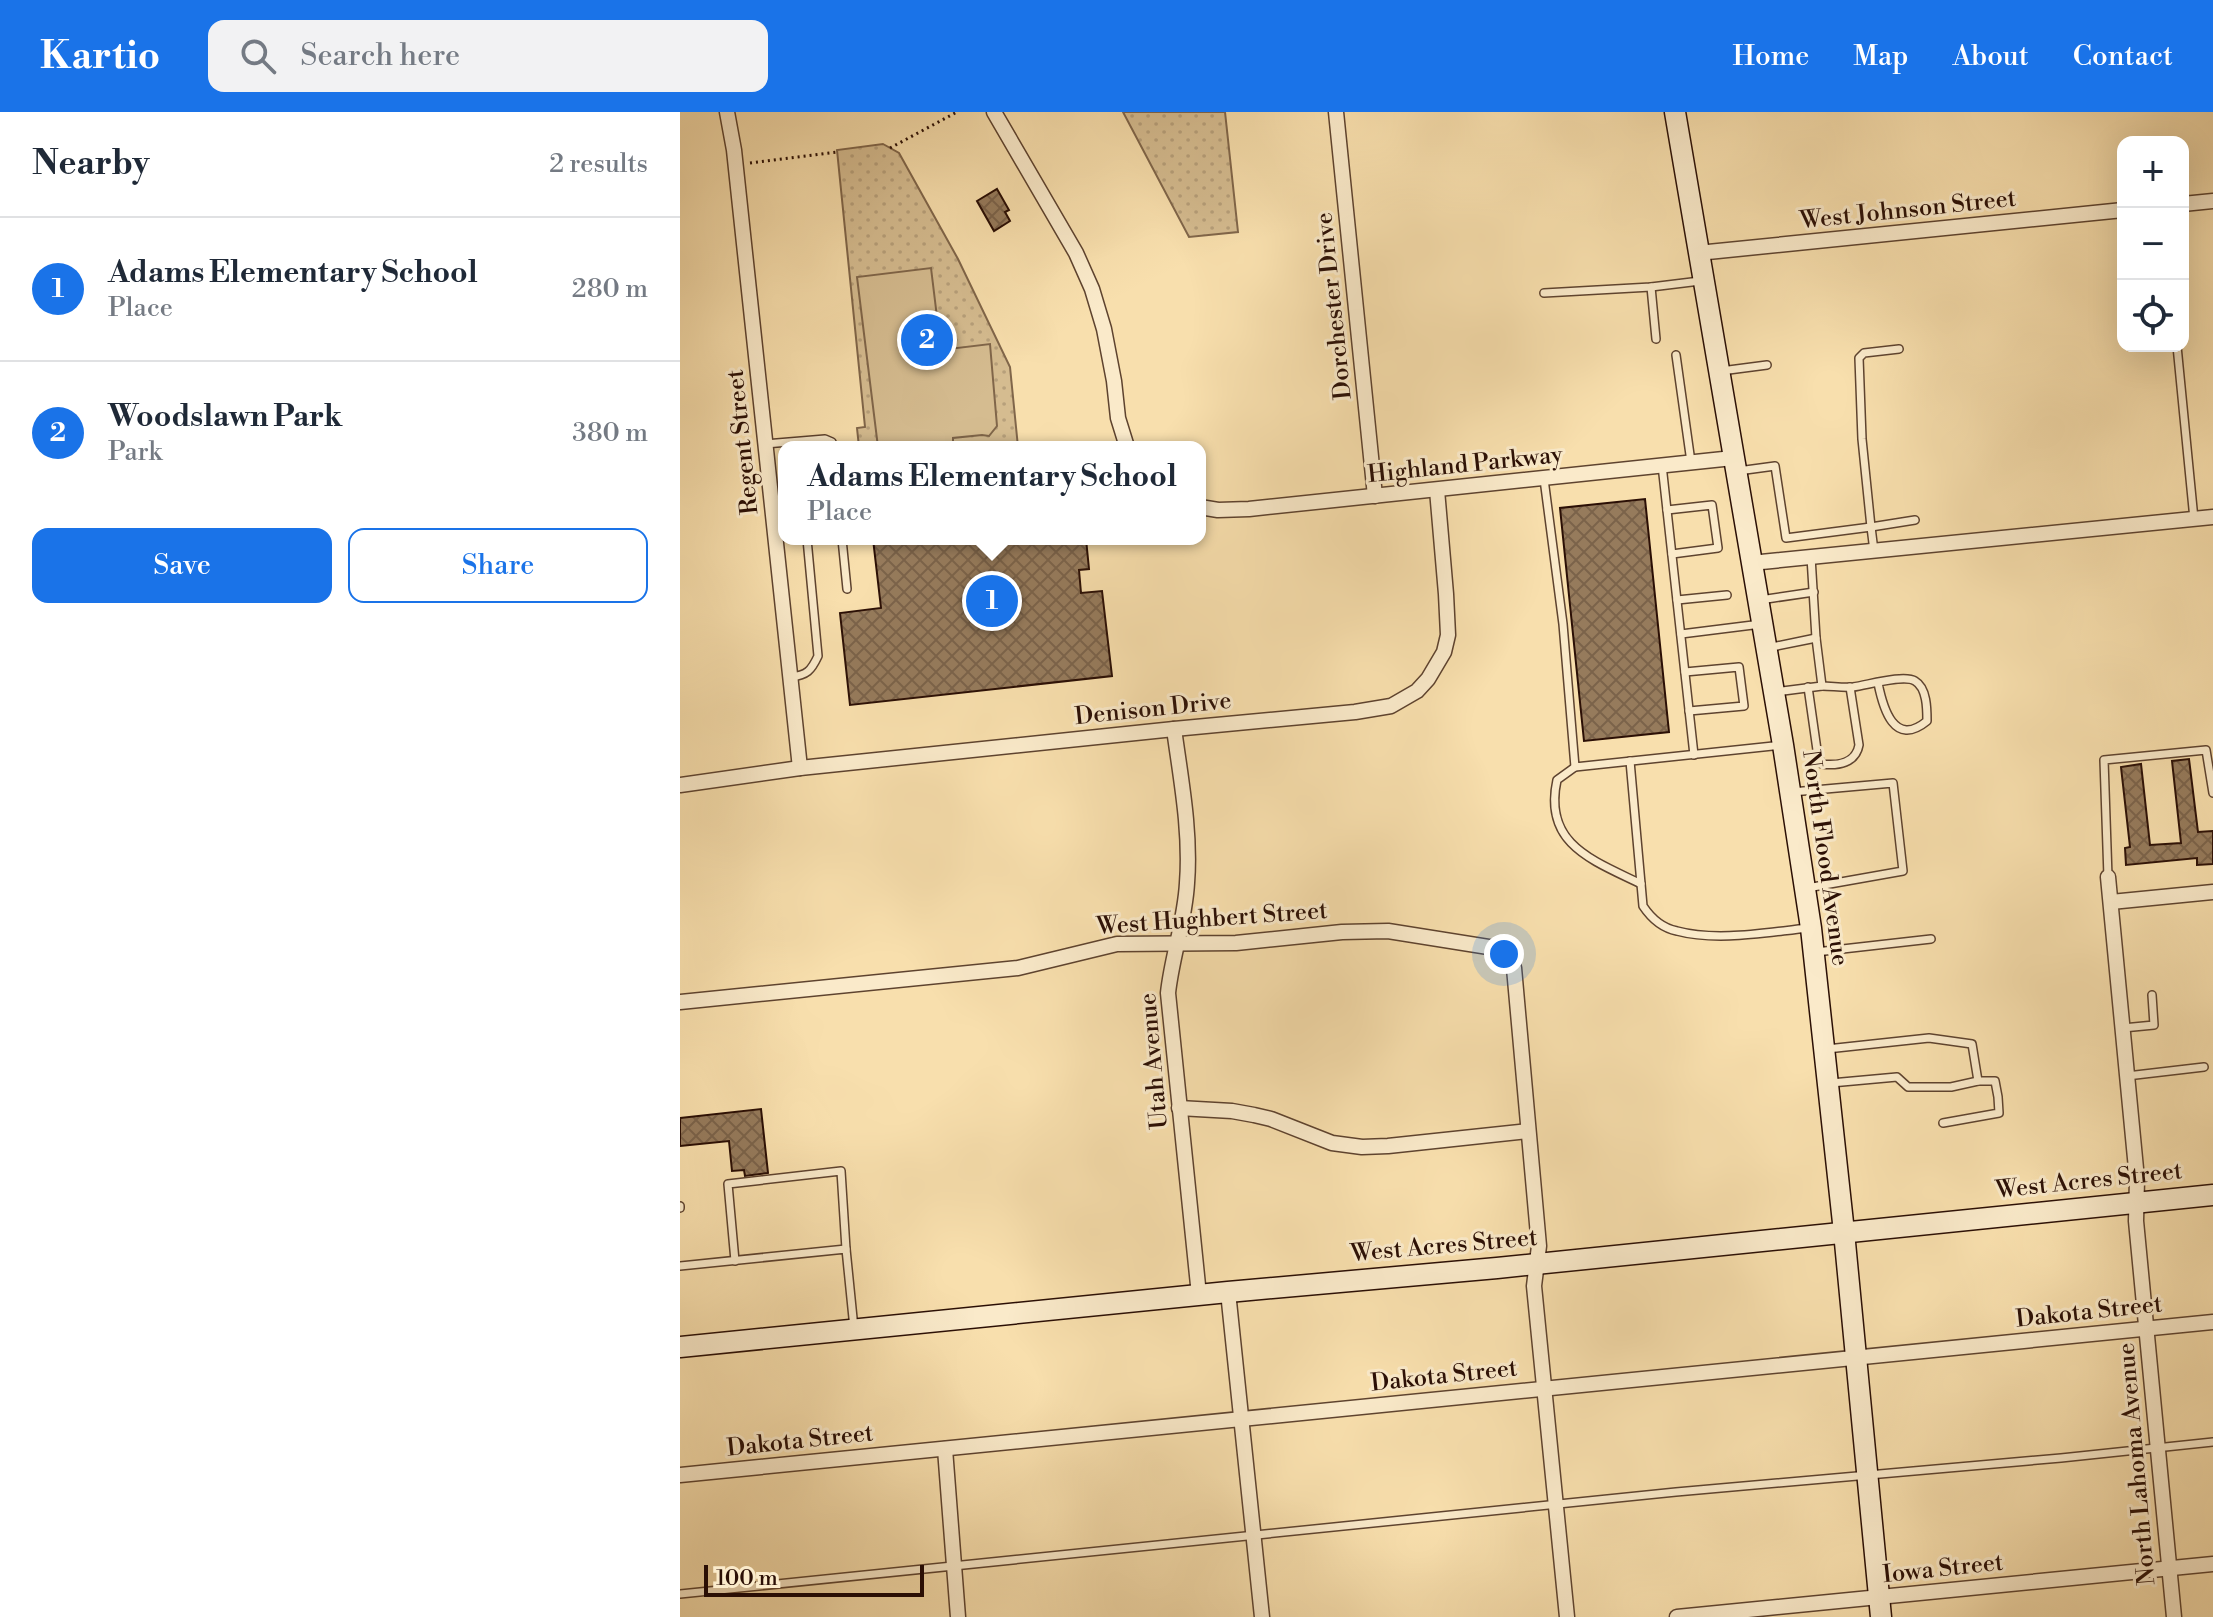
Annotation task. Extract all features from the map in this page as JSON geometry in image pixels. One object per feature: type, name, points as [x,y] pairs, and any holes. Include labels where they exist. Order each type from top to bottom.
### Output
[{"type":"street","name":"Regent Street","points":[[727,112],[765,444],[775,490],[778,525]]},
{"type":"street","points":[[994,112],[1076,253],[1092,289],[1104,329],[1118,418],[1125,441]]},
{"type":"street","name":"Dorchester Drive","points":[[1336,112],[1375,496]]},
{"type":"street","name":"North Flood Avenue","points":[[1675,112],[1783,745],[1811,928],[1880,1607]]},
{"type":"street","points":[[2189,203],[2213,201]]},
{"type":"street","name":"West Johnson Street","points":[[1698,253],[2117,211]]},
{"type":"street","name":"Highland Parkway","points":[[1206,508],[1237,509],[1375,496],[1691,462],[1734,465]]},
{"type":"street","name":"Denison Drive","points":[[680,785],[800,768],[1391,706],[1417,691],[1437,667],[1448,635],[1437,490]]},
{"type":"street","points":[[1751,563],[2213,517]]},
{"type":"street","name":"Regent Street","points":[[780,545],[800,768]]},
{"type":"street","name":"Utah Avenue","points":[[1174,729],[1184,800],[1188,863],[1184,915],[1170,970],[1168,993],[1199,1295]]},
{"type":"street","name":"North Lahoma Avenue","points":[[2108,877],[2137,1179],[2136,1221],[2174,1617]]},
{"type":"street","points":[[2111,902],[2213,892]]},
{"type":"street","name":"West Hughbert Street","points":[[680,1002],[1018,968],[1117,944],[1236,943],[1342,932],[1388,931],[1491,947],[1507,954],[1514,968],[1528,1131]]},
{"type":"street","points":[[1179,1108],[1254,1115],[1332,1143],[1362,1147],[1528,1131],[1539,1246],[1534,1286],[1567,1617]]},
{"type":"street","name":"West Acres Street","points":[[680,1347],[2213,1195]]},
{"type":"street","points":[[1228,1292],[1262,1617]]},
{"type":"street","name":"Dakota Street","points":[[680,1475],[2213,1322]]},
{"type":"street","points":[[945,1449],[958,1617]]},
{"type":"street","name":"Iowa Street","points":[[1677,1617],[1880,1607],[2213,1564]]},
{"type":"lane","points":[[1544,293],[1651,287],[1702,280]]},
{"type":"lane","points":[[1651,287],[1656,339]]},
{"type":"lane","points":[[1874,551],[1862,439],[1859,358],[1864,353],[1899,349]]},
{"type":"lane","points":[[2178,352],[2194,519]]},
{"type":"lane","points":[[1676,355],[1691,462]]},
{"type":"lane","points":[[1719,372],[1767,365]]},
{"type":"lane","points":[[801,441],[830,441]]},
{"type":"lane","points":[[765,444],[778,443]]},
{"type":"lane","points":[[1662,465],[1694,755]]},
{"type":"lane","points":[[1734,465],[1775,466],[1786,538],[1915,520]]},
{"type":"lane","points":[[1544,479],[1563,624],[1575,767]]},
{"type":"lane","points":[[1667,510],[1712,505],[1718,548],[1672,554]]},
{"type":"lane","points":[[791,677],[804,676],[812,670],[818,656],[808,545]]},
{"type":"lane","points":[[843,545],[847,589]]},
{"type":"lane","points":[[1811,557],[1822,686]]},
{"type":"lane","points":[[1757,600],[1814,592]]},
{"type":"lane","points":[[1677,600],[1727,595]]},
{"type":"lane","points":[[1681,634],[1761,624]]},
{"type":"lane","points":[[1766,648],[1816,638]]},
{"type":"lane","points":[[1685,672],[1739,667],[1744,706],[1689,711]]},
{"type":"lane","points":[[1773,692],[1822,686],[1850,687],[1908,678],[1919,682],[1923,689],[1927,721],[1921,727],[1906,730],[1894,725],[1885,712],[1878,683]]},
{"type":"lane","points":[[1808,687],[1818,757],[1822,764],[1831,765],[1849,761],[1857,754],[1859,745],[1850,687]]},
{"type":"lane","points":[[1641,884],[1571,845],[1557,826],[1553,798],[1557,780],[1575,767],[1783,745]]},
{"type":"lane","points":[[2108,877],[2104,760],[2206,750],[2213,793]]},
{"type":"lane","points":[[1630,761],[1643,906],[1652,919],[1676,931],[1739,935],[1811,928]]},
{"type":"lane","points":[[1790,792],[1893,783],[1903,871],[1805,888]]},
{"type":"lane","points":[[1814,952],[1931,939]]},
{"type":"lane","points":[[2123,1028],[2154,1025],[2152,995]]},
{"type":"lane","points":[[1825,1049],[1929,1038],[1972,1044],[1978,1081]]},
{"type":"lane","points":[[2127,1076],[2204,1067]]},
{"type":"lane","points":[[1828,1083],[1897,1077],[1908,1087],[1936,1088],[1995,1081],[1999,1113],[1943,1123]]},
{"type":"lane","points":[[735,1261],[728,1184],[841,1171],[854,1329]]},
{"type":"lane","points":[[680,1266],[846,1249]]},
{"type":"lane","points":[[680,1594],[2213,1442]]},
{"type":"path","points":[[890,148],[957,112]]},
{"type":"path","points":[[735,164],[838,152]]},
{"type":"shaded area","points":[[1123,112],[1225,112],[1238,232],[1189,237]]},
{"type":"shaded area","points":[[883,144],[899,153],[958,259],[1010,367],[1017,441],[858,441],[857,428],[865,427],[837,150]]},
{"type":"shaded area","points":[[931,268],[941,350],[990,344],[997,426],[989,436],[953,438],[953,441],[877,441],[857,277]]},
{"type":"building","points":[[997,189],[1009,210],[1005,212],[1010,221],[994,231],[977,201]]},
{"type":"building","points":[[1645,499],[1669,732],[1584,741],[1560,508]]},
{"type":"building","points":[[874,545],[1087,545],[1089,569],[1079,570],[1081,593],[1102,591],[1112,676],[850,705],[840,613],[881,608]]},
{"type":"building","points":[[2189,759],[2198,832],[2213,831],[2213,864],[2197,865],[2197,858],[2126,865],[2125,848],[2130,847],[2121,767],[2141,764],[2150,845],[2181,843],[2172,761]]},
{"type":"building","points":[[761,1109],[768,1173],[745,1176],[744,1170],[732,1171],[729,1141],[680,1146],[680,1118]]},
{"type":"place","name":"Woodslawn Park","points":[[927,340]]},
{"type":"place","name":"Adams Elementary School","points":[[992,601]]}]
